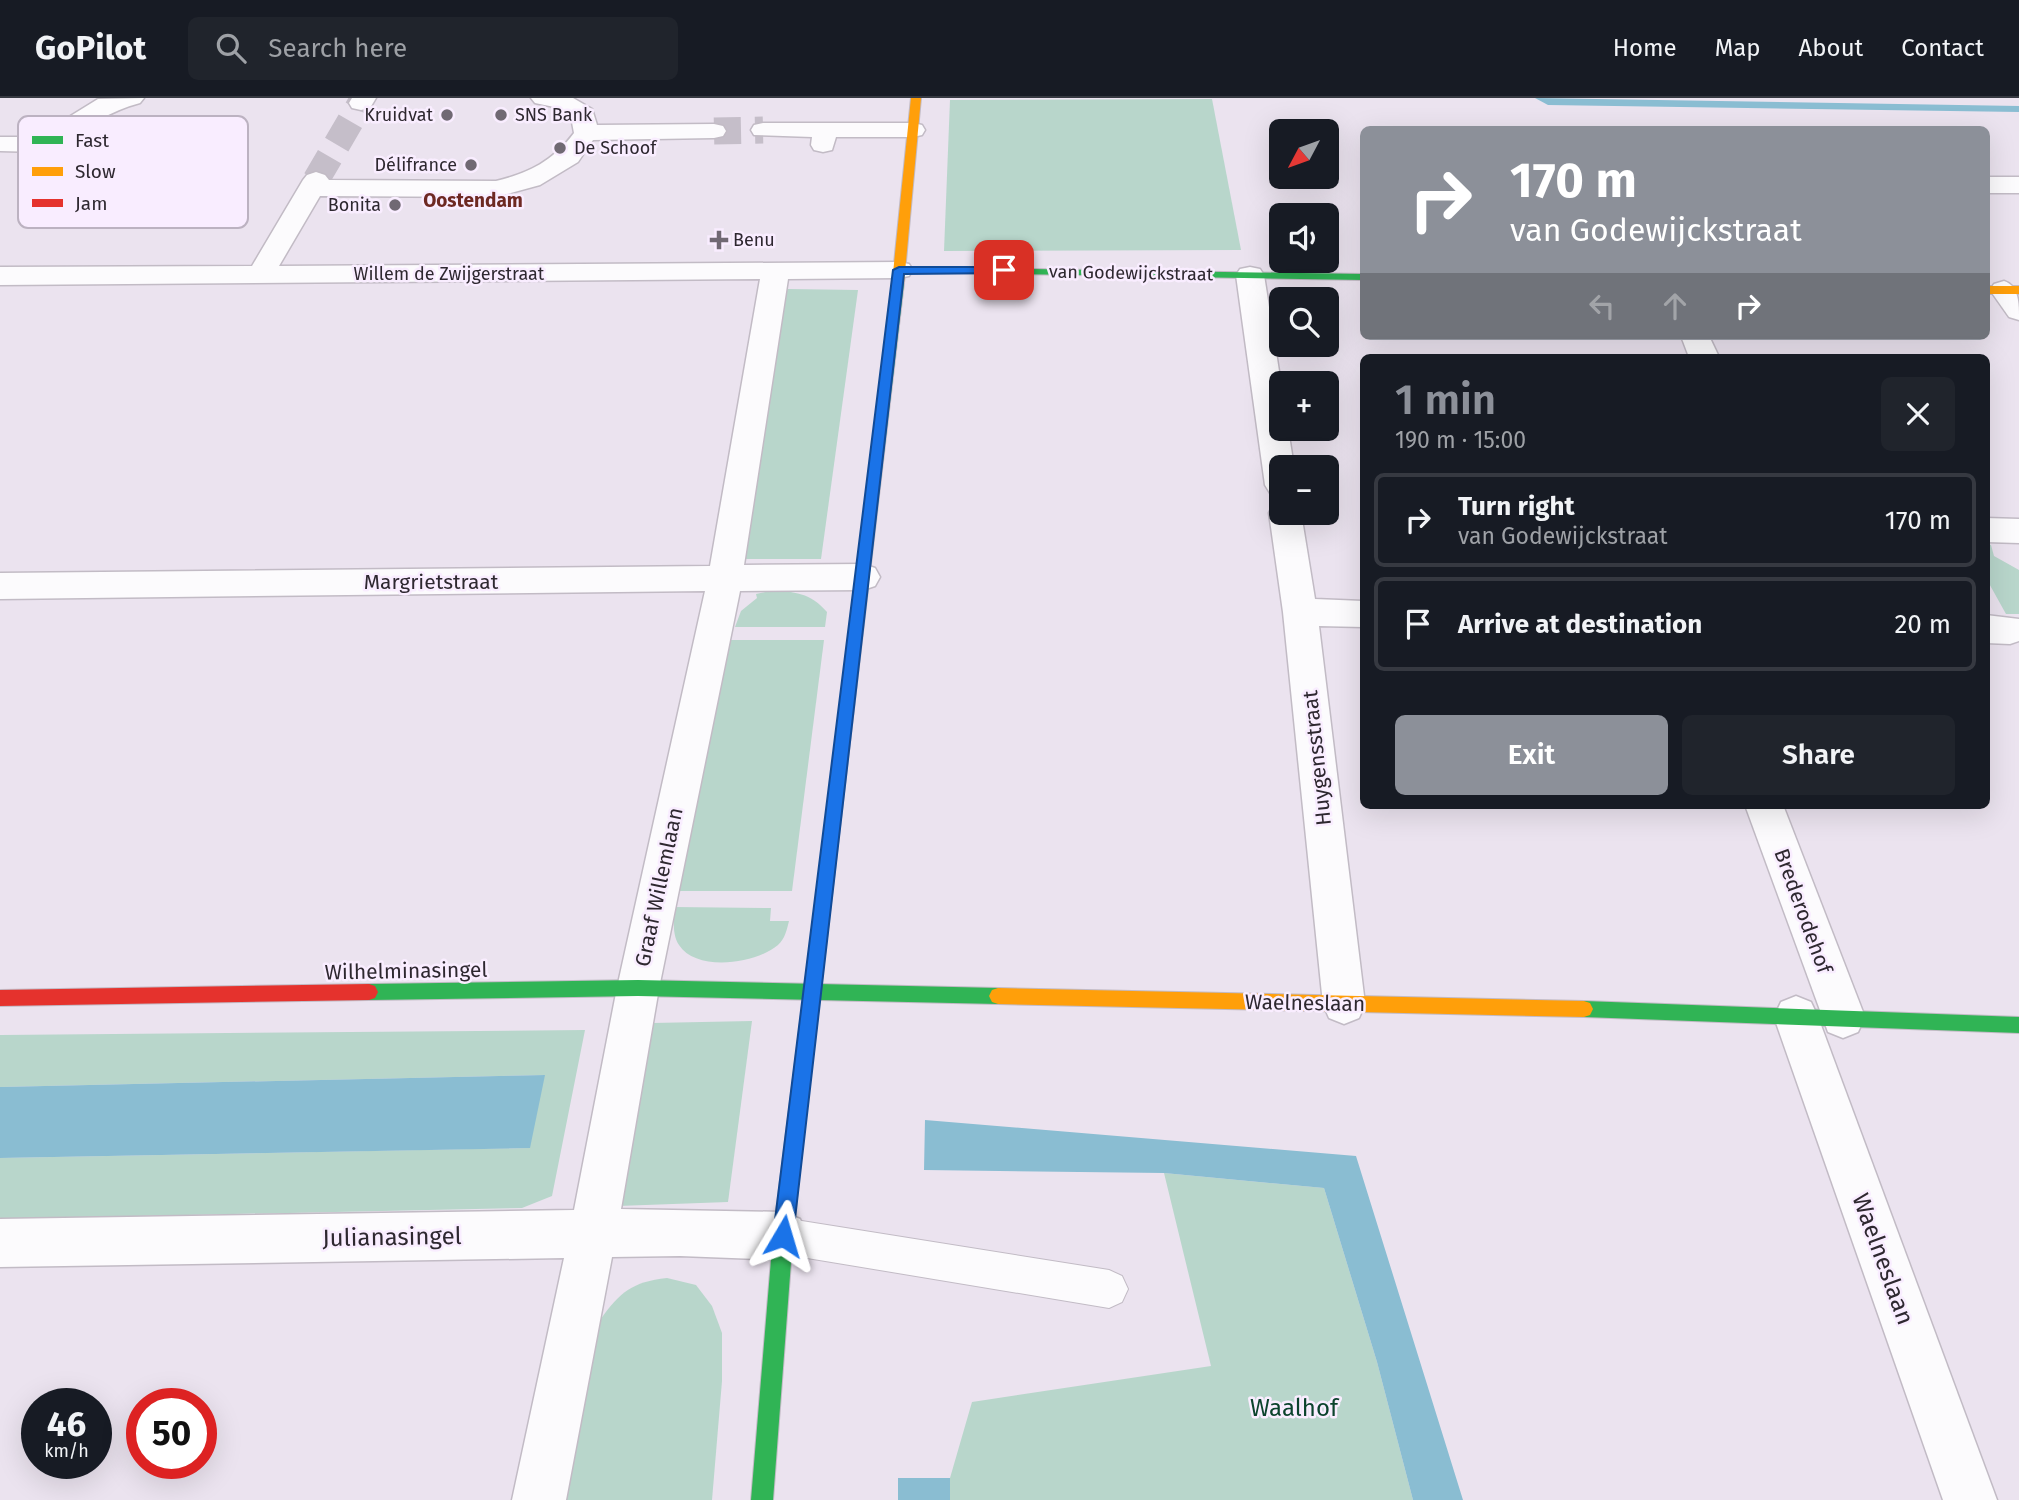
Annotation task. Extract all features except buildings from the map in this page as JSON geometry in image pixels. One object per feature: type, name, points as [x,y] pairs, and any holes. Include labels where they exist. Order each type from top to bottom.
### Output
[{"type":"street","points":[[88,116],[107,104],[132,98]]},
{"type":"street","points":[[260,275],[313,184],[496,189],[531,180],[569,157],[586,133],[583,114],[561,101],[543,98]]},
{"type":"street","points":[[762,1500],[783,1236],[899,270],[916,98]]},
{"type":"street","points":[[763,130],[824,138],[913,130]]},
{"type":"street","points":[[586,133],[714,131]]},
{"type":"street","points":[[0,145],[18,145]]},
{"type":"street","points":[[1990,185],[2019,185]]},
{"type":"street","name":"Willem de Zwijgerstraat","points":[[0,276],[775,273],[899,270]]},
{"type":"street","name":"van Godewijckstraat","points":[[899,270],[1360,277]]},
{"type":"street","name":"Graaf Willemlaan","points":[[539,1500],[593,1234],[638,988],[725,580],[775,273]]},
{"type":"street","points":[[1250,275],[1277,455]]},
{"type":"street","name":"Huygensstraat","points":[[1287,525],[1300,612],[1344,1004]]},
{"type":"street","points":[[1990,530],[2019,531]]},
{"type":"street","name":"Margrietstraat","points":[[0,586],[863,577]]},
{"type":"street","points":[[1300,612],[1360,614]]},
{"type":"street","name":"Brederodehof","points":[[1765,809],[1843,1017]]},
{"type":"street","name":"Wilhelminasingel","points":[[0,999],[638,988],[813,993]]},
{"type":"street","name":"Waelneslaan","points":[[813,993],[1577,1009],[2019,1025]]},
{"type":"street","name":"Waelneslaan","points":[[1796,1017],[1970,1500]]},
{"type":"street","name":"Julianasingel","points":[[0,1243],[680,1232],[783,1236]]},
{"type":"lane","points":[[783,1236],[1109,1289]]},
{"type":"green space","points":[[1212,99],[1241,250],[944,251],[950,100]]},
{"type":"green space","points":[[788,289],[858,290],[821,559],[733,559],[780,293]]},
{"type":"green space","points":[[1990,545],[1994,556],[2019,570],[2019,614],[2006,614],[1990,585]]},
{"type":"green space","points":[[770,591],[794,593],[815,601],[827,612],[825,627],[735,627],[741,611],[757,598],[756,594]]},
{"type":"green space","points":[[725,640],[824,640],[792,891],[676,891]]},
{"type":"green space","points":[[674,907],[771,908],[770,921],[789,921],[782,940],[768,952],[741,960],[712,962],[687,954],[679,945],[674,932]]},
{"type":"green space","points":[[752,1021],[728,1202],[618,1206],[652,1023]]},
{"type":"green space","points":[[585,1030],[552,1196],[522,1208],[0,1219],[0,1158],[529,1148],[544,1075],[0,1087],[0,1035]]},
{"type":"green space","name":"Waalhof","points":[[1164,1173],[1324,1188],[1377,1362],[1413,1500],[950,1500],[950,1478],[972,1402],[1211,1366]]},
{"type":"green space","points":[[667,1278],[696,1285],[712,1306],[722,1333],[722,1381],[712,1500],[565,1500],[600,1320],[628,1290],[645,1282]]},
{"type":"water","points":[[545,1075],[530,1148],[0,1158],[0,1087]]},
{"type":"water","points":[[925,1120],[1356,1156],[1463,1500],[1413,1500],[1377,1362],[1324,1188],[1164,1173],[924,1170]]},
{"type":"water","points":[[898,1478],[950,1478],[950,1500],[898,1500]]},
{"type":"waterway","points":[[1540,98],[1548,102],[2019,109]]},
{"type":"tunnel","points":[[316,180],[361,103]]},
{"type":"tunnel","points":[[714,131],[763,130]]},
{"type":"traffic: fast","points":[[899,270],[1360,277]]},
{"type":"traffic: fast","points":[[850,683],[898,283]]},
{"type":"traffic: fast","points":[[369,992],[638,988],[998,996]]},
{"type":"traffic: fast","points":[[1584,1009],[2019,1025]]},
{"type":"traffic: fast","points":[[762,1500],[783,1236],[794,1141]]},
{"type":"traffic: slow","points":[[898,283],[916,98]]},
{"type":"traffic: slow","points":[[1990,290],[2019,290]]},
{"type":"traffic: slow","points":[[794,1141],[850,683]]},
{"type":"traffic: slow","points":[[998,996],[1584,1009]]},
{"type":"traffic: jam","points":[[0,998],[369,992]]},
{"type":"place","name":"Kruidvat","points":[[447,115]]},
{"type":"place","name":"SNS Bank","points":[[501,115]]},
{"type":"place","name":"De Schoof","points":[[560,148]]},
{"type":"place","name":"Délifrance","points":[[471,165]]},
{"type":"place","name":"Bonita","points":[[395,205]]},
{"type":"place","name":"Benu","points":[[719,240]]},
{"type":"district","name":"Oostendam","points":[[473,200]]},
{"type":"route","points":[[783,1236],[899,270],[1004,270]]}]
